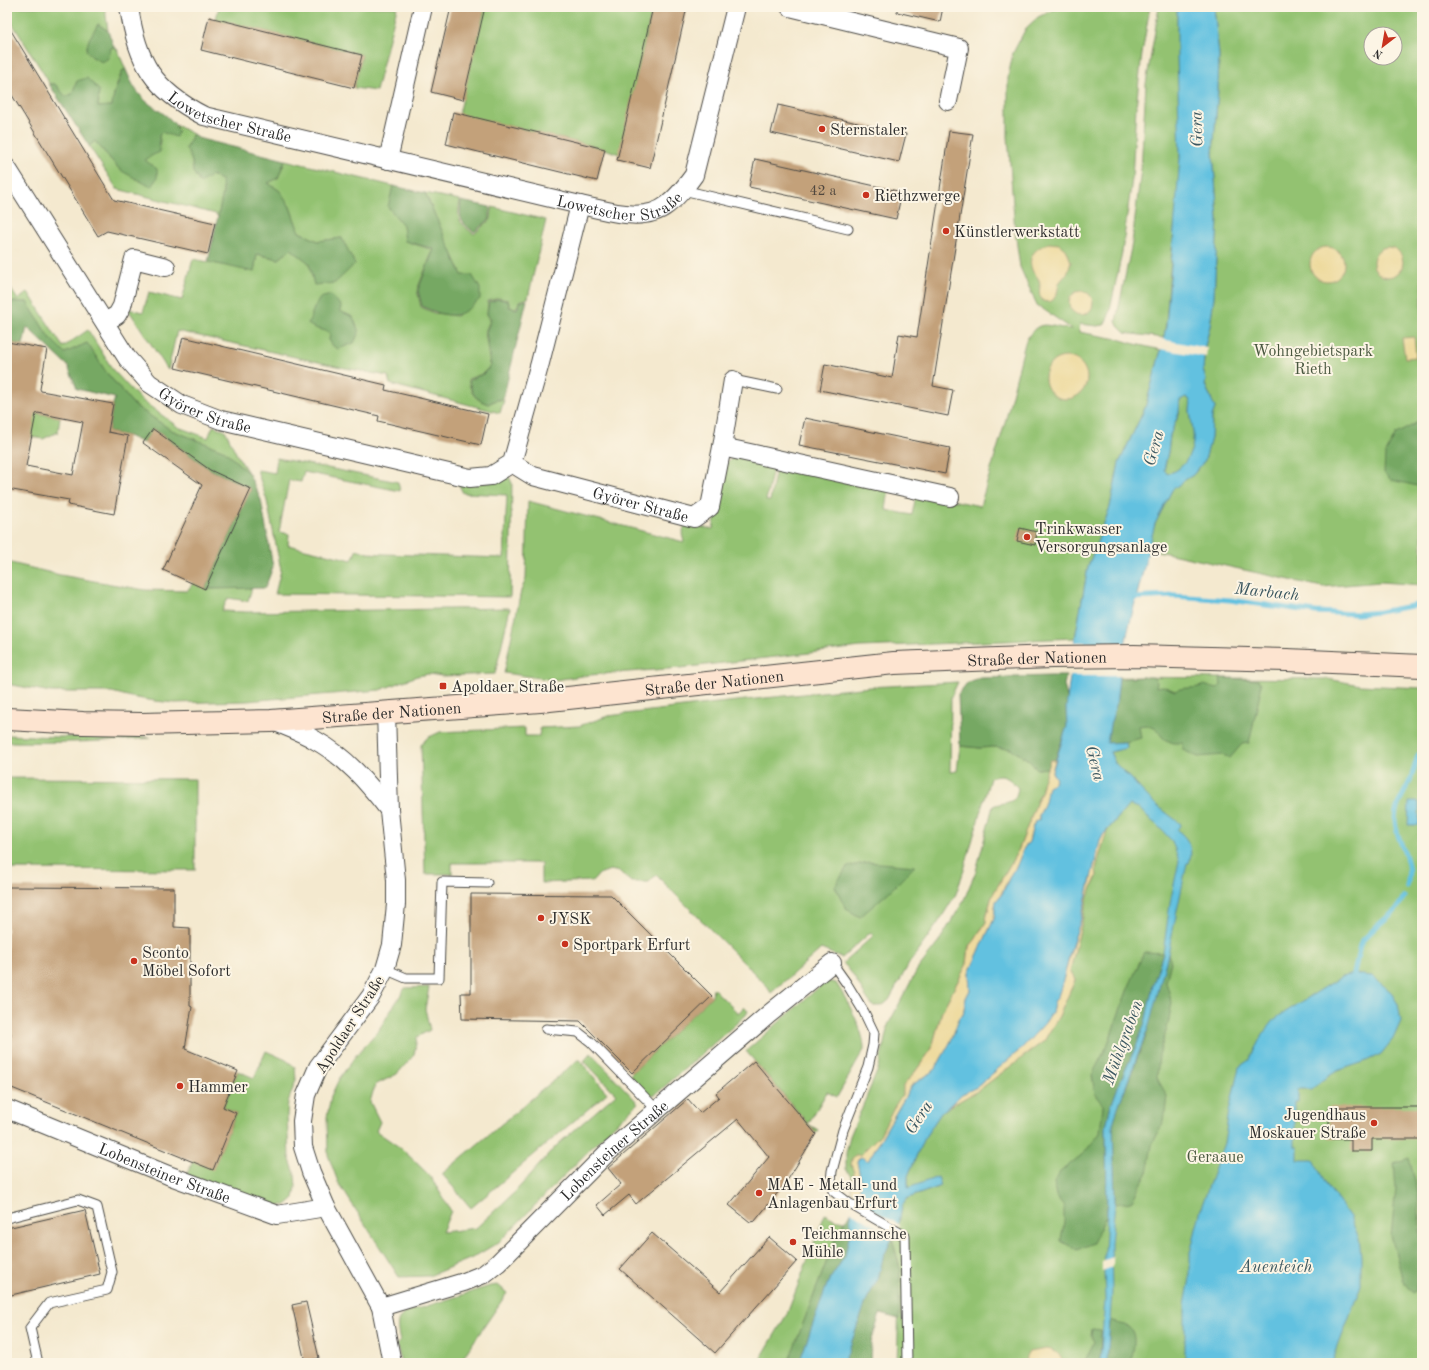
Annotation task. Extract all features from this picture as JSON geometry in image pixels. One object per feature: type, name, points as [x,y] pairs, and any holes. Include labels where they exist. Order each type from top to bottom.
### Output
[{"type":"main road","name":"Straße der Nationen","points":[[7,719],[141,724],[271,721],[540,701],[894,663],[1052,657],[1134,656],[1287,660],[1422,666]]},
{"type":"street","name":"Lowetscher Straße","points":[[129,7],[137,46],[148,71],[167,92],[189,108],[204,116],[580,205],[628,214],[646,214],[666,206],[683,190],[694,175],[736,7]]},
{"type":"street","points":[[388,160],[423,7]]},
{"type":"street","points":[[790,7],[958,48],[948,101]]},
{"type":"street","name":"Györer Straße","points":[[7,168],[127,358],[149,383],[182,405],[221,420],[470,478],[491,476],[512,463],[533,476],[694,518],[710,507],[733,380]]},
{"type":"street","points":[[512,463],[540,363],[580,205]]},
{"type":"street","points":[[105,322],[117,315],[122,306],[134,259],[166,267]]},
{"type":"street","points":[[722,447],[950,497]]},
{"type":"street","name":"Apoldaer Straße","points":[[386,712],[389,810],[396,880],[396,904],[392,945],[385,969],[371,996],[318,1067],[306,1095],[302,1121],[303,1147],[311,1172],[326,1207],[381,1307],[392,1363]]},
{"type":"street","points":[[271,721],[298,731],[335,752],[371,786],[389,810]]},
{"type":"street","name":"Lobensteiner Straße","points":[[381,1307],[464,1282],[484,1274],[498,1263],[606,1154],[769,1014],[832,963]]},
{"type":"street","name":"Lobensteiner Straße","points":[[7,1109],[168,1175],[277,1215],[326,1207]]},
{"type":"lane","points":[[683,190],[848,229]]},
{"type":"lane","points":[[733,380],[777,389]]},
{"type":"lane","points":[[385,969],[406,978],[439,978],[442,882],[487,883]]},
{"type":"lane","points":[[832,963],[864,1012],[874,1033],[868,1067],[843,1130],[831,1182],[833,1191],[850,1204],[905,1236],[907,1363]]},
{"type":"lane","points":[[546,1029],[578,1032],[591,1042],[657,1110]]},
{"type":"lane","points":[[7,1218],[78,1200],[97,1207],[112,1272],[107,1290],[49,1302],[30,1328],[38,1363]]},
{"type":"green space","points":[[7,7],[105,7],[108,31],[98,24],[111,48],[114,47],[117,49],[126,70],[123,70],[119,79],[112,106],[98,107],[99,101],[77,81],[72,94],[65,97],[55,84],[49,84],[7,15]]},
{"type":"green space","points":[[219,7],[397,7],[376,91],[354,88],[362,55],[216,19]]},
{"type":"green space","points":[[485,7],[653,7],[619,154],[605,149],[459,114]]},
{"type":"green space","points":[[1060,7],[1150,7],[1142,54],[1136,107],[1132,179],[1122,252],[1109,315],[1104,325],[1097,326],[1080,324],[1079,332],[1118,339],[1161,350],[1145,408],[1119,463],[1110,507],[1088,567],[1075,638],[861,647],[680,668],[589,675],[555,680],[504,673],[521,591],[526,579],[528,501],[684,542],[682,534],[685,525],[713,529],[727,462],[737,456],[774,463],[766,501],[770,501],[777,463],[889,489],[886,510],[912,515],[916,495],[947,499],[980,506],[1005,423],[1025,343],[1030,334],[1040,326],[1045,325],[1072,329],[1037,305],[1020,267],[1015,231],[1008,136],[1008,77],[1013,53],[1026,28],[1038,17]]},
{"type":"green space","points":[[1159,7],[1177,7],[1180,138],[1179,182],[1164,338],[1125,333],[1118,326],[1116,321],[1132,243],[1141,169],[1146,84]]},
{"type":"green space","name":"Wohngebietspark Rieth","points":[[1214,7],[1422,7],[1422,585],[1380,582],[1322,587],[1148,549],[1155,524],[1172,490],[1193,475],[1205,460],[1211,438],[1212,416],[1215,408],[1205,384],[1206,380],[1203,370],[1205,346],[1210,326],[1214,297],[1218,219],[1213,153],[1219,55]]},
{"type":"green space","points":[[98,24],[108,31],[114,47],[111,48],[109,58],[102,62],[92,57],[86,50],[89,39]]},
{"type":"green space","points":[[123,70],[126,70],[132,84],[139,94],[167,116],[178,131],[176,137],[161,132],[159,136],[160,152],[145,160],[157,169],[157,178],[151,187],[120,170],[95,141],[89,146],[49,84],[55,84],[66,97],[72,94],[77,81],[87,78],[99,90],[98,107],[112,106],[114,94]]},
{"type":"green space","points":[[176,125],[193,134],[186,148],[192,161],[193,172],[212,175],[222,181],[223,193],[218,217],[216,214],[117,189],[89,146],[95,141],[120,170],[152,154],[161,145],[159,136],[161,132],[178,131]]},
{"type":"green space","points":[[193,134],[198,138],[205,140],[285,160],[278,178],[268,183],[280,191],[290,207],[299,232],[318,241],[342,238],[355,264],[335,283],[314,285],[309,263],[291,249],[279,259],[257,254],[254,272],[208,262],[223,193],[222,181],[212,175],[200,183],[193,172],[192,161],[186,148]]},
{"type":"green space","points":[[285,160],[393,186],[389,207],[403,223],[405,241],[433,250],[417,290],[421,307],[434,313],[456,316],[466,310],[462,275],[425,193],[460,200],[460,220],[474,234],[491,219],[492,207],[546,220],[528,298],[520,301],[516,308],[510,307],[508,300],[499,298],[488,301],[487,314],[490,320],[485,332],[490,366],[482,374],[468,379],[470,389],[479,400],[488,404],[497,400],[504,400],[500,413],[390,384],[388,376],[177,331],[168,370],[128,309],[143,312],[149,292],[182,300],[193,259],[254,271],[257,254],[279,259],[291,249],[309,262],[314,284],[342,238],[318,241],[299,232],[290,207],[280,191],[268,183],[278,178]]},
{"type":"green space","points":[[393,186],[425,193],[462,275],[472,275],[480,288],[480,299],[463,312],[456,315],[447,315],[422,306],[418,290],[434,249],[405,241],[403,225],[388,207]]},
{"type":"green space","points":[[461,201],[490,207],[490,219],[474,232],[463,222],[460,212]]},
{"type":"green space","points":[[7,283],[18,300],[28,292],[63,347],[88,330],[113,370],[140,399],[178,427],[208,438],[213,426],[225,430],[237,455],[249,474],[225,451],[171,430],[134,405],[106,372],[87,343],[65,353],[48,336],[27,302],[11,302],[7,295]]},
{"type":"green space","points":[[7,295],[11,302],[27,302],[48,336],[65,353],[87,343],[106,372],[134,405],[171,430],[225,451],[249,474],[261,500],[273,567],[265,588],[205,589],[251,489],[209,469],[154,429],[143,443],[128,436],[108,432],[115,398],[77,389],[68,366],[27,327],[23,345],[7,342]]},
{"type":"green space","points":[[331,295],[341,306],[340,311],[353,317],[359,332],[354,343],[338,349],[333,346],[329,340],[330,333],[314,328],[308,324],[314,308],[320,298]]},
{"type":"green space","points":[[499,299],[508,301],[509,307],[517,309],[520,302],[527,300],[503,399],[496,400],[488,404],[474,395],[469,380],[483,374],[491,366],[486,332],[491,319],[487,314],[489,302]]},
{"type":"green space","points":[[1186,397],[1191,403],[1190,411],[1194,434],[1192,447],[1185,463],[1177,470],[1167,473],[1164,470],[1170,435],[1179,414],[1180,400]]},
{"type":"green space","points":[[7,409],[60,417],[58,432],[43,439],[31,437]]},
{"type":"green space","points":[[1422,418],[1422,487],[1391,480],[1384,473],[1385,455],[1396,434],[1413,425]]},
{"type":"green space","points":[[277,458],[398,482],[400,491],[304,472],[301,482],[289,480],[279,532],[289,534],[288,545],[352,560],[357,549],[368,553],[384,554],[504,558],[507,495],[463,493],[459,485],[489,482],[509,477],[512,483],[510,597],[275,594],[281,570],[267,501],[257,470],[275,473]]},
{"type":"green space","points":[[7,562],[60,575],[145,590],[187,591],[193,583],[206,589],[252,588],[248,601],[228,598],[222,611],[246,612],[510,608],[495,674],[442,676],[429,674],[417,676],[380,690],[247,701],[175,703],[131,697],[112,692],[51,692],[7,684]]},
{"type":"green space","points":[[1066,676],[1064,685],[1068,701],[1066,708],[1067,726],[1055,760],[1050,760],[1048,768],[1037,769],[1027,759],[1011,749],[960,746],[958,694],[968,682],[980,678]]},
{"type":"green space","name":"Geraaue","points":[[1119,677],[1328,679],[1360,685],[1422,688],[1422,1363],[897,1363],[900,1269],[892,1238],[899,1223],[902,1206],[908,1198],[941,1186],[938,1177],[908,1189],[908,1176],[923,1140],[941,1113],[979,1090],[1044,1041],[1059,1016],[1075,980],[1070,971],[1088,896],[1097,877],[1096,868],[1107,831],[1129,804],[1139,787],[1115,763],[1110,752],[1127,748]]},
{"type":"green space","points":[[1153,677],[1157,682],[1156,687],[1163,686],[1175,691],[1204,685],[1217,689],[1221,685],[1220,678],[1258,680],[1261,683],[1261,689],[1249,743],[1242,744],[1230,758],[1223,755],[1198,757],[1183,750],[1183,743],[1173,743],[1164,739],[1156,729],[1146,725],[1139,726],[1141,738],[1126,742],[1107,743],[1110,725],[1116,705],[1119,679]]},
{"type":"green space","points":[[958,682],[951,697],[950,772],[957,771],[960,746],[1011,749],[1027,759],[1037,769],[1048,768],[1042,784],[1042,790],[1019,849],[992,896],[986,922],[969,947],[967,964],[942,1011],[933,1044],[928,1054],[912,1076],[880,1135],[851,1165],[854,1171],[853,1180],[846,1169],[846,1153],[850,1136],[879,1067],[888,1025],[917,970],[938,943],[963,902],[976,871],[993,806],[1010,802],[1017,794],[1018,788],[1009,779],[1003,776],[990,778],[956,894],[938,923],[910,962],[889,1000],[882,1006],[873,1006],[848,968],[843,963],[873,936],[871,932],[842,958],[821,949],[771,993],[766,985],[656,875],[649,882],[631,882],[620,872],[610,870],[599,874],[593,881],[541,883],[541,863],[452,863],[452,874],[425,874],[421,745],[427,738],[440,732],[525,728],[525,736],[539,736],[540,728],[579,726],[608,716],[870,687]]},
{"type":"green space","points":[[7,735],[57,737],[135,736],[151,738],[79,742],[7,742]]},
{"type":"green space","points":[[7,778],[195,779],[195,870],[7,869]]},
{"type":"green space","points":[[868,862],[915,866],[889,892],[860,917],[846,909],[835,886],[847,867]]},
{"type":"green space","points":[[1144,952],[1163,953],[1153,985],[1145,1023],[1119,1084],[1110,1109],[1106,1126],[1107,1214],[1093,1243],[1077,1250],[1061,1241],[1064,1222],[1064,1206],[1056,1196],[1054,1183],[1060,1172],[1084,1153],[1100,1133],[1103,1105],[1095,1095],[1092,1075],[1107,1046],[1127,991]]},
{"type":"green space","points":[[1168,954],[1171,962],[1166,982],[1172,1002],[1168,1025],[1159,1055],[1157,1078],[1167,1096],[1164,1121],[1152,1145],[1147,1174],[1131,1202],[1115,1204],[1113,1124],[1118,1107],[1145,1039]]},
{"type":"green space","points":[[826,981],[836,983],[845,997],[858,1025],[864,1050],[837,1097],[827,1092],[808,1124],[746,1051]]},
{"type":"green space","points":[[429,987],[425,1009],[430,1030],[417,1037],[414,1055],[397,1074],[375,1085],[370,1102],[380,1122],[376,1131],[402,1149],[430,1176],[451,1211],[442,1232],[476,1228],[515,1192],[557,1145],[616,1094],[584,1061],[591,1053],[638,1103],[602,1137],[499,1242],[472,1258],[429,1276],[399,1277],[338,1182],[328,1155],[327,1117],[331,1096],[339,1079],[357,1054],[378,1031],[405,988]]},
{"type":"green space","points":[[713,988],[738,1013],[744,1007],[748,1011],[746,1015],[656,1094],[651,1095],[647,1093],[630,1075],[712,996]]},
{"type":"green space","points":[[266,1051],[286,1060],[295,1067],[296,1080],[288,1102],[287,1115],[289,1157],[295,1174],[296,1187],[294,1198],[286,1205],[271,1206],[186,1176],[193,1161],[213,1169],[236,1113],[223,1107],[238,1071],[254,1078]]},
{"type":"green space","points":[[579,1059],[607,1093],[471,1208],[442,1174]]},
{"type":"green space","points":[[809,1124],[818,1130],[816,1133]]},
{"type":"green space","points":[[1409,1158],[1418,1193],[1421,1251],[1417,1290],[1412,1293],[1403,1281],[1391,1236],[1396,1188],[1394,1163]]},
{"type":"green space","points":[[850,1213],[851,1228],[845,1256],[828,1282],[799,1363],[788,1363],[834,1242]]},
{"type":"green space","points":[[825,1214],[834,1219],[845,1221],[834,1242],[791,1357],[788,1363],[758,1363],[787,1314]]},
{"type":"green space","points":[[892,1238],[900,1269],[899,1319],[880,1314],[871,1343],[870,1363],[844,1363],[867,1299],[878,1279],[883,1258]]},
{"type":"green space","points":[[498,1285],[507,1293],[464,1356],[476,1363],[401,1363],[397,1344],[400,1342],[398,1322],[405,1313],[490,1286]]},
{"type":"green space","points":[[1110,1321],[1128,1327],[1133,1334],[1134,1344],[1131,1363],[1107,1363]]},
{"type":"green space","points":[[1092,1329],[1101,1330],[1100,1363],[1084,1363],[1094,1342],[1091,1336]]},
{"type":"sand","points":[[1049,243],[1059,244],[1067,251],[1071,262],[1068,272],[1059,283],[1057,294],[1053,300],[1049,302],[1043,301],[1041,298],[1039,293],[1039,280],[1031,267],[1031,258],[1036,250]]},
{"type":"sand","points":[[1327,247],[1339,252],[1344,264],[1339,276],[1327,281],[1315,276],[1310,264],[1315,252]]},
{"type":"sand","points":[[1388,247],[1399,251],[1403,262],[1399,273],[1388,277],[1377,273],[1373,262],[1377,251]]},
{"type":"sand","points":[[1081,291],[1089,295],[1093,303],[1089,311],[1081,315],[1073,311],[1069,303],[1073,295]]},
{"type":"sand","points":[[1414,337],[1416,357],[1405,358],[1402,338]]},
{"type":"sand","points":[[1062,357],[1070,357],[1078,360],[1084,366],[1087,378],[1084,390],[1078,396],[1070,399],[1062,399],[1054,396],[1048,390],[1045,382],[1045,374],[1048,366],[1054,360]]},
{"type":"sand","points":[[1050,760],[1055,760],[1052,772],[1056,779],[1039,816],[1039,820],[1035,822],[1033,826],[1029,842],[1024,848],[1018,864],[995,906],[994,919],[969,973],[970,990],[966,998],[963,1015],[959,1019],[951,1041],[936,1068],[912,1085],[868,1161],[857,1161],[861,1182],[857,1200],[852,1195],[851,1190],[854,1172],[851,1165],[852,1159],[855,1155],[861,1155],[880,1135],[903,1093],[903,1086],[928,1054],[933,1044],[942,1011],[967,964],[969,947],[986,922],[992,896],[1019,849],[1042,790],[1042,784]]},
{"type":"sand","points":[[1107,831],[1096,868],[1097,876],[1088,896],[1070,971],[1075,980],[1059,1016],[1044,1041],[979,1090],[949,1107],[962,1094],[977,1087],[1022,1048],[1045,1023],[1052,1012],[1054,1002],[1058,996],[1062,984],[1091,880],[1098,845],[1103,835]]},
{"type":"sand","points":[[1047,1349],[1058,1353],[1063,1363],[1025,1363],[1029,1352]]},
{"type":"water","name":"Gera","points":[[1177,7],[1214,7],[1219,55],[1213,153],[1218,219],[1214,297],[1210,326],[1205,346],[1203,370],[1206,380],[1205,385],[1215,408],[1212,416],[1211,438],[1205,460],[1193,475],[1172,490],[1155,524],[1128,630],[1119,677],[1116,705],[1110,725],[1107,743],[1126,742],[1127,748],[1110,752],[1115,763],[1156,805],[1181,824],[1177,830],[1187,840],[1191,853],[1189,863],[1187,863],[1168,954],[1149,1026],[1113,1124],[1115,1204],[1111,1243],[1112,1292],[1107,1363],[1100,1363],[1105,1299],[1104,1271],[1107,1214],[1106,1126],[1110,1109],[1119,1084],[1145,1023],[1153,985],[1163,953],[1170,903],[1179,861],[1172,841],[1139,808],[1129,805],[1103,835],[1100,841],[1081,919],[1071,948],[1062,984],[1058,996],[1054,1002],[1052,1012],[1045,1023],[1022,1048],[977,1087],[962,1094],[941,1113],[923,1140],[908,1176],[908,1188],[938,1177],[941,1186],[908,1198],[902,1206],[899,1223],[883,1258],[878,1279],[867,1299],[844,1363],[799,1363],[828,1282],[845,1256],[851,1228],[850,1213],[857,1200],[861,1182],[857,1161],[861,1157],[868,1161],[912,1085],[936,1068],[951,1041],[959,1018],[963,1015],[966,998],[970,990],[969,973],[994,919],[996,901],[1002,894],[1012,872],[1016,868],[1024,848],[1029,842],[1035,822],[1039,820],[1048,786],[1054,783],[1056,779],[1052,772],[1067,726],[1066,708],[1075,638],[1088,567],[1110,507],[1119,463],[1145,408],[1166,326],[1180,157]],"holes":[[[1186,397],[1191,403],[1190,411],[1193,434],[1192,447],[1188,458],[1181,467],[1167,473],[1164,470],[1170,435],[1179,413],[1180,400]]]},
{"type":"water","points":[[1409,802],[1419,802],[1419,825],[1408,825]]},
{"type":"water","name":"Auenteich","points":[[1354,974],[1372,976],[1390,991],[1398,1004],[1401,1021],[1393,1039],[1381,1054],[1364,1062],[1337,1071],[1321,1081],[1312,1089],[1298,1089],[1298,1102],[1295,1102],[1295,1147],[1298,1147],[1298,1160],[1313,1160],[1328,1187],[1350,1217],[1359,1238],[1361,1256],[1361,1285],[1332,1363],[1185,1363],[1185,1305],[1190,1278],[1190,1253],[1202,1205],[1224,1143],[1229,1111],[1239,1067],[1249,1060],[1262,1035],[1276,1018],[1341,977]]},
{"type":"pier","points":[[1161,339],[1207,348],[1206,357],[1160,349]]},
{"type":"pier","points":[[1073,642],[1127,643],[1121,676],[1069,676]]},
{"type":"pier","points":[[855,1200],[900,1225],[894,1237],[849,1211]]},
{"type":"pier","points":[[1113,1257],[1113,1267],[1102,1271],[1102,1261]]},
{"type":"building","points":[[451,7],[485,7],[463,100],[431,92]]},
{"type":"building","points":[[653,7],[687,7],[650,168],[617,160]]},
{"type":"building","points":[[897,7],[943,7],[940,22],[897,12]]},
{"type":"building","points":[[209,17],[362,55],[354,88],[201,50]]},
{"type":"building","points":[[7,24],[114,200],[215,223],[208,254],[107,231],[98,236],[7,87]]},
{"type":"building","points":[[778,105],[906,134],[899,162],[771,133]]},
{"type":"building","points":[[453,112],[605,149],[597,181],[446,144]]},
{"type":"building","points":[[949,131],[973,134],[933,386],[953,390],[948,416],[820,390],[825,364],[892,378],[899,334],[917,337]]},
{"type":"building","points":[[755,159],[902,192],[896,219],[749,187]]},
{"type":"building","points":[[183,337],[386,385],[385,390],[488,414],[481,445],[378,421],[379,416],[175,368]]},
{"type":"building","points":[[7,342],[47,349],[40,389],[41,391],[113,404],[108,432],[128,436],[114,514],[68,505],[69,500],[7,489]],"holes":[[[38,413],[83,422],[73,475],[26,466],[36,414]]]},
{"type":"building","points":[[805,418],[950,448],[945,474],[799,445]]},
{"type":"building","points":[[153,429],[210,470],[251,489],[205,589],[163,570],[202,485],[143,443]]},
{"type":"building","name":"Trinkwasser Versorgungsanlage","points":[[1020,528],[1037,532],[1035,545],[1017,541]]},
{"type":"building","points":[[7,887],[174,888],[174,927],[190,928],[190,1006],[192,1007],[185,1049],[238,1071],[223,1107],[236,1113],[213,1170],[7,1086],[7,1044],[11,1034],[7,1025]]},
{"type":"building","name":"Sportpark Erfurt","points":[[471,894],[611,895],[712,996],[632,1073],[580,1021],[462,1019],[461,993],[471,993]]},
{"type":"building","points":[[754,1061],[816,1134],[787,1181],[755,1221],[750,1222],[729,1205],[769,1157],[738,1119],[636,1204],[629,1195],[605,1215],[597,1205],[621,1184],[608,1168],[688,1099],[700,1113],[719,1097],[716,1093]]},
{"type":"building","name":"Jugendhaus Moskauer Straße","points":[[1329,1107],[1420,1107],[1420,1139],[1372,1139],[1372,1151],[1351,1151],[1351,1139],[1329,1139]]},
{"type":"building","points":[[85,1210],[100,1274],[7,1296],[7,1228]]},
{"type":"building","points":[[652,1233],[720,1292],[769,1237],[797,1261],[715,1353],[620,1269]]},
{"type":"building","points":[[306,1302],[319,1358],[305,1362],[292,1305]]},
{"type":"waterway","name":"Marbach","points":[[1131,598],[1174,596],[1230,600],[1316,612],[1357,614],[1379,612],[1422,604]]},
{"type":"waterway","points":[[1407,886],[1409,876],[1407,860],[1396,830],[1395,815],[1398,804],[1411,778],[1418,755]]},
{"type":"waterway","points":[[1354,974],[1360,945],[1363,940],[1396,910],[1404,897]]},
{"type":"place","name":"Sternstaler","points":[[822,129]]},
{"type":"place","name":"Riethzwerge","points":[[866,195]]},
{"type":"place","name":"Künstlerwerkstatt","points":[[946,231]]},
{"type":"place","name":"Trinkwasser Versorgungsanlage","points":[[1027,537]]},
{"type":"place","name":"Apoldaer Straße","points":[[443,686]]},
{"type":"place","name":"JYSK","points":[[541,918]]},
{"type":"place","name":"Sportpark Erfurt","points":[[565,944]]},
{"type":"place","name":"Sconto Möbel Sofort","points":[[134,961]]},
{"type":"place","name":"Hammer","points":[[180,1086]]},
{"type":"place","name":"Jugendhaus Moskauer Straße","points":[[1374,1123]]},
{"type":"place","name":"MAE - Metall- und Anlagenbau Erfurt","points":[[759,1193]]},
{"type":"place","name":"Teichmannsche Mühle","points":[[793,1242]]},
{"type":"water label","name":"Mühlgraben","points":[[1122,1042]]}]
